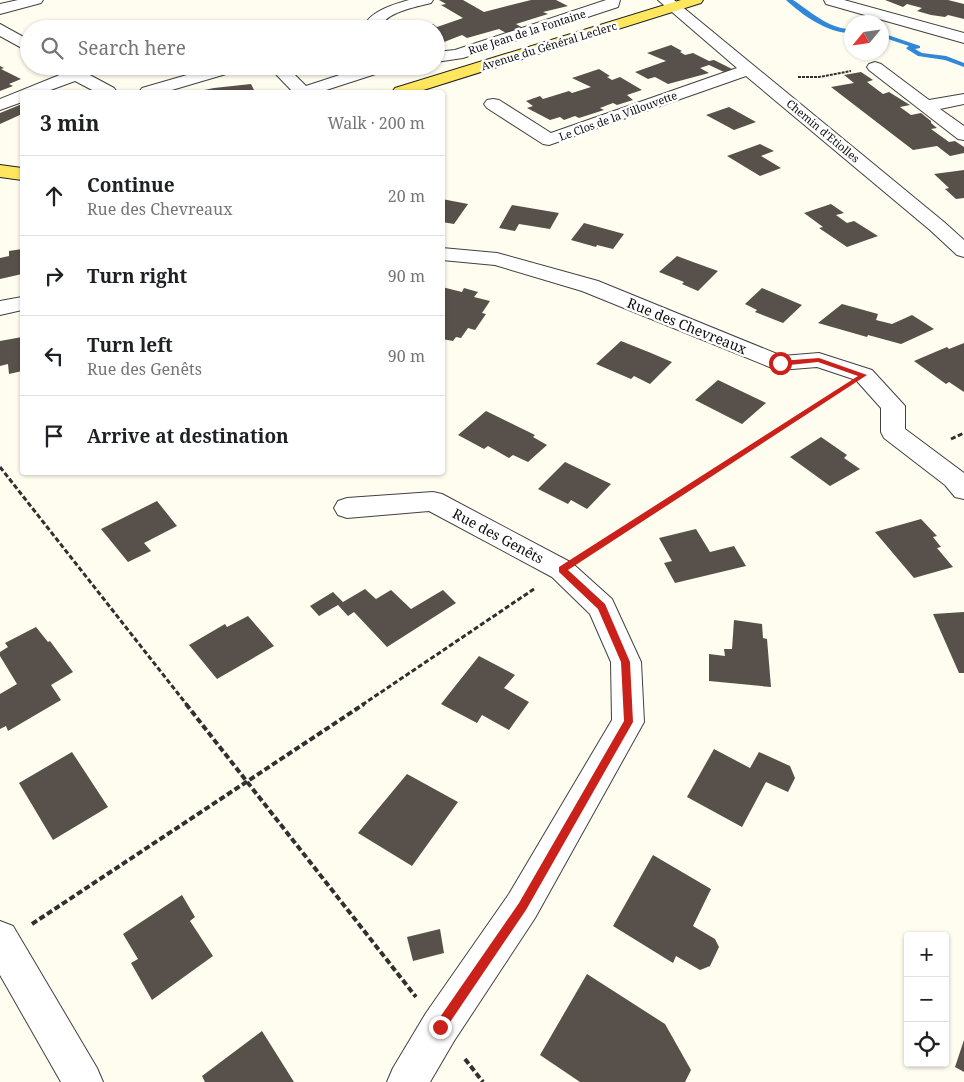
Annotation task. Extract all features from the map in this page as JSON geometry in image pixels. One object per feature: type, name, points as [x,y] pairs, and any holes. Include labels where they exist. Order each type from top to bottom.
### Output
[{"type":"main road","name":"Avenue du Général Leclerc","points":[[407,90],[673,6],[703,1]]},
{"type":"main road","name":"Avenue du Général Leclerc","points":[[431,90],[673,6]]},
{"type":"main road","points":[[0,170],[20,174]]},
{"type":"main road","points":[[0,181],[20,180]]},
{"type":"street","points":[[0,9],[36,0]]},
{"type":"street","points":[[376,20],[388,11],[426,0]]},
{"type":"street","name":"Rue Jean de la Fontaine","points":[[445,57],[458,56],[613,4],[613,0]]},
{"type":"street","points":[[831,1],[964,38]]},
{"type":"street","name":"Chemin d'Etiolles","points":[[673,6],[938,226],[964,251]]},
{"type":"street","points":[[0,29],[20,41]]},
{"type":"street","points":[[875,67],[964,135]]},
{"type":"street","name":"Le Clos de la Villouvette","points":[[493,104],[549,140],[749,69]]},
{"type":"street","points":[[35,90],[61,75]]},
{"type":"street","points":[[76,75],[104,90]]},
{"type":"street","points":[[155,90],[206,75]]},
{"type":"street","points":[[285,75],[301,90]]},
{"type":"street","points":[[309,90],[356,75]]},
{"type":"street","points":[[0,105],[20,97]]},
{"type":"street","points":[[926,106],[964,99]]},
{"type":"street","name":"Rue des Chevreaux","points":[[445,254],[497,259],[590,286],[780,363],[819,360],[864,375],[892,406],[893,432],[954,479],[964,490]]},
{"type":"street","points":[[0,308],[20,304]]},
{"type":"street","name":"Rue des Genêts","points":[[348,508],[433,501],[562,570],[602,607],[626,662],[628,722],[522,906],[440,1027],[406,1082]]},
{"type":"street","points":[[1,943],[83,1082]]},
{"type":"path","points":[[768,85],[793,78],[875,67]]},
{"type":"path","points":[[1,943],[248,782],[562,570],[864,375]]},
{"type":"path","points":[[0,467],[483,1082]]},
{"type":"building","points":[[439,0],[463,0],[484,12],[531,0],[556,0],[568,6],[543,12],[548,14],[516,24],[525,29],[508,34],[499,29],[467,38],[462,35],[445,42],[445,24],[463,18],[441,5],[446,4]]},
{"type":"building","points":[[885,0],[948,0],[964,4],[964,19],[948,15],[945,17],[931,15],[917,11],[922,8],[907,4],[903,7]]},
{"type":"building","points":[[671,45],[682,51],[680,52],[685,55],[693,53],[732,69],[724,72],[709,65],[700,68],[709,73],[668,84],[655,77],[648,79],[635,72],[666,61],[647,53]]},
{"type":"building","points":[[0,66],[4,68],[1,69],[21,79],[9,84],[13,86],[0,91]]},
{"type":"building","points":[[599,69],[610,76],[607,77],[612,80],[620,77],[642,90],[627,95],[633,100],[617,105],[613,103],[600,108],[604,110],[579,118],[575,116],[564,120],[560,117],[550,120],[527,108],[533,106],[526,101],[540,96],[543,99],[591,87],[572,78]]},
{"type":"building","points":[[861,72],[873,80],[867,82],[883,94],[889,92],[910,105],[900,107],[911,115],[921,113],[937,128],[931,129],[949,142],[955,141],[964,147],[964,153],[950,156],[937,146],[913,150],[831,87],[854,83],[844,75]]},
{"type":"building","points":[[251,84],[254,90],[204,90]]},
{"type":"building","points":[[20,105],[20,115],[0,124],[0,113]]},
{"type":"building","points":[[729,107],[756,122],[734,130],[706,115]]},
{"type":"building","points":[[760,144],[774,151],[761,156],[781,168],[760,176],[727,156]]},
{"type":"building","points":[[964,170],[964,198],[956,199],[945,189],[949,188],[934,174]]},
{"type":"building","points":[[445,200],[468,204],[454,224],[445,222]]},
{"type":"building","points":[[831,204],[844,213],[836,215],[847,223],[854,221],[878,236],[847,247],[819,228],[823,227],[804,213]]},
{"type":"building","points":[[512,205],[559,213],[550,229],[519,224],[515,231],[499,228]]},
{"type":"building","points":[[584,223],[624,234],[613,249],[597,245],[596,247],[571,240]]},
{"type":"building","points":[[20,249],[20,274],[0,279],[0,258],[9,256],[9,251]]},
{"type":"building","points":[[677,256],[718,271],[698,291],[682,284],[684,282],[659,272]]},
{"type":"building","points":[[445,288],[462,292],[464,288],[478,292],[474,297],[490,301],[482,313],[486,314],[475,330],[468,328],[461,338],[456,337],[453,341],[445,340]]},
{"type":"building","points":[[762,288],[802,305],[783,323],[755,312],[757,310],[745,304]]},
{"type":"building","points":[[842,304],[878,314],[876,320],[892,324],[912,315],[934,329],[901,344],[868,335],[867,337],[818,323]]},
{"type":"building","points":[[20,337],[20,371],[9,374],[8,364],[0,366],[0,341]]},
{"type":"building","points":[[621,341],[672,362],[650,384],[634,376],[631,379],[596,364]]},
{"type":"building","points":[[964,343],[964,392],[949,382],[946,384],[914,361],[947,347],[949,349]]},
{"type":"building","points":[[718,380],[766,403],[742,424],[695,400]]},
{"type":"building","points":[[486,411],[535,435],[533,437],[547,445],[528,462],[513,455],[509,458],[488,446],[484,449],[458,435]]},
{"type":"building","points":[[821,437],[847,455],[844,458],[860,469],[830,486],[790,457]]},
{"type":"building","points":[[565,462],[611,484],[587,509],[571,500],[568,504],[538,489]]},
{"type":"building","points":[[157,501],[177,526],[144,543],[151,551],[128,562],[101,529]]},
{"type":"building","points":[[921,519],[937,536],[933,537],[941,547],[937,548],[953,567],[914,578],[875,532]]},
{"type":"building","points":[[696,529],[710,552],[734,546],[746,566],[675,583],[664,563],[672,561],[659,538]]},
{"type":"building","points":[[365,589],[376,599],[391,590],[411,609],[443,590],[456,603],[387,647],[354,612],[348,616],[338,605],[319,616],[310,606],[333,592],[343,602]]},
{"type":"building","points":[[964,612],[964,673],[959,673],[933,614]]},
{"type":"building","points":[[248,616],[274,646],[217,679],[189,645],[225,624],[227,627]]},
{"type":"building","points":[[734,620],[762,624],[763,638],[767,639],[771,687],[709,681],[709,654],[725,656],[724,649],[732,649]]},
{"type":"building","points":[[36,627],[48,642],[50,641],[73,672],[51,685],[61,700],[8,731],[6,726],[0,729],[0,694],[17,684],[0,656],[0,652],[8,647],[5,643]]},
{"type":"building","points":[[479,656],[515,675],[504,688],[529,702],[509,730],[482,715],[477,723],[441,704]]},
{"type":"building","points":[[714,749],[750,768],[759,752],[790,766],[795,778],[788,792],[766,782],[742,827],[687,797]]},
{"type":"building","points":[[72,752],[108,807],[53,840],[19,783]]},
{"type":"building","points":[[407,774],[458,802],[412,866],[358,833]]},
{"type":"building","points":[[653,855],[711,889],[693,926],[715,939],[719,947],[710,966],[700,970],[676,956],[673,963],[613,926]]},
{"type":"building","points":[[182,895],[195,917],[190,921],[213,956],[152,1000],[131,963],[138,959],[123,934]]},
{"type":"building","points":[[440,929],[444,953],[413,961],[407,937]]},
{"type":"building","points":[[587,974],[665,1024],[691,1070],[685,1082],[580,1082],[540,1055]]},
{"type":"building","points":[[262,1031],[294,1082],[205,1082],[202,1076]]},
{"type":"building","points":[[964,1040],[964,1072],[955,1067]]},
{"type":"waterway","points":[[789,0],[828,25],[844,31]]},
{"type":"waterway","points":[[889,37],[918,47],[909,48],[920,55],[946,58],[964,65]]},
{"type":"route","points":[[440,1027],[522,906],[628,722],[626,662],[602,607],[562,570],[864,375],[819,360],[780,363]]}]
